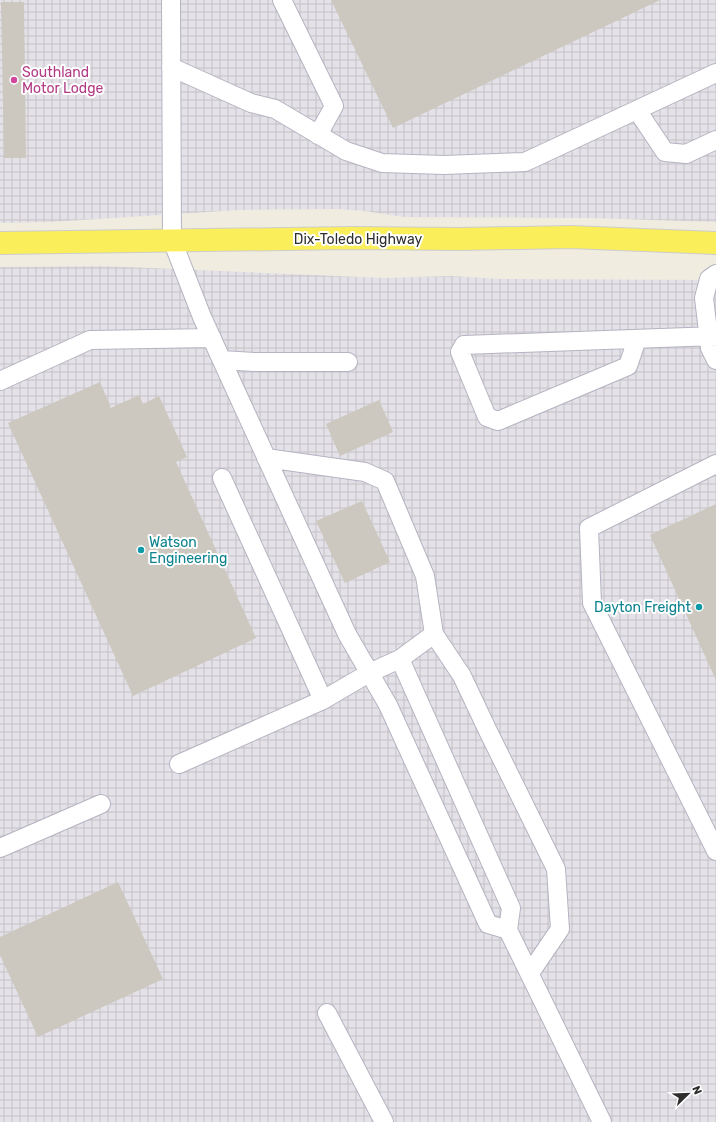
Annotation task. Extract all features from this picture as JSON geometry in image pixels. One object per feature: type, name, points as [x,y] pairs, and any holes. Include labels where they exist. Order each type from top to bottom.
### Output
[{"type":"main road","name":"Dix-Toledo Highway","points":[[0,242],[571,237],[716,243]]},
{"type":"lane","points":[[171,0],[172,240],[212,338],[347,634],[388,705],[488,924],[508,930]]},
{"type":"lane","points":[[282,0],[334,106],[318,135]]},
{"type":"lane","points":[[171,67],[250,103],[274,110],[346,151],[382,162],[444,165],[525,162],[716,73]]},
{"type":"lane","points":[[637,110],[665,152],[686,154],[716,140]]},
{"type":"lane","points":[[716,274],[709,278],[704,298],[712,336],[710,348],[716,360]]},
{"type":"lane","points":[[637,339],[628,366],[498,421],[487,417],[460,352],[464,345],[712,336]]},
{"type":"lane","points":[[0,381],[90,340],[212,338]]},
{"type":"lane","points":[[222,360],[254,362],[348,362]]},
{"type":"lane","points":[[266,458],[366,472],[385,480],[425,576],[434,634],[462,676],[556,869],[560,929],[530,974]]},
{"type":"lane","points":[[716,464],[589,528],[592,603],[716,851]]},
{"type":"lane","points":[[222,478],[323,700]]},
{"type":"lane","points":[[179,764],[323,700],[370,673],[400,659],[434,634]]},
{"type":"lane","points":[[400,659],[511,908],[508,930],[602,1122]]},
{"type":"lane","points":[[0,848],[102,804]]},
{"type":"lane","points":[[327,1013],[384,1122]]},
{"type":"shaded area","points":[[0,0],[716,0],[716,222],[591,218],[404,217],[364,211],[337,209],[239,210],[50,222],[0,223]]},
{"type":"shaded area","points":[[102,266],[384,278],[450,276],[501,279],[716,280],[716,1122],[0,1122],[0,267]]},
{"type":"building","points":[[331,0],[660,0],[393,128]]},
{"type":"building","name":"Southland Motor Lodge","points":[[1,2],[24,2],[26,158],[4,158]]},
{"type":"building","name":"Watson Engineering","points":[[100,382],[111,408],[139,395],[143,404],[159,396],[187,457],[176,462],[256,638],[133,696],[8,423]]},
{"type":"building","points":[[379,400],[393,432],[340,456],[326,424]]},
{"type":"building","points":[[362,501],[390,562],[345,583],[316,521]]},
{"type":"building","name":"Dayton Freight","points":[[716,504],[716,680],[650,535]]},
{"type":"building","points":[[118,882],[163,979],[38,1037],[0,955],[0,937]]},
{"type":"place","name":"Southland Motor Lodge","points":[[14,80]]},
{"type":"place","name":"Watson Engineering","points":[[141,550]]},
{"type":"place","name":"Dayton Freight","points":[[699,607]]}]
